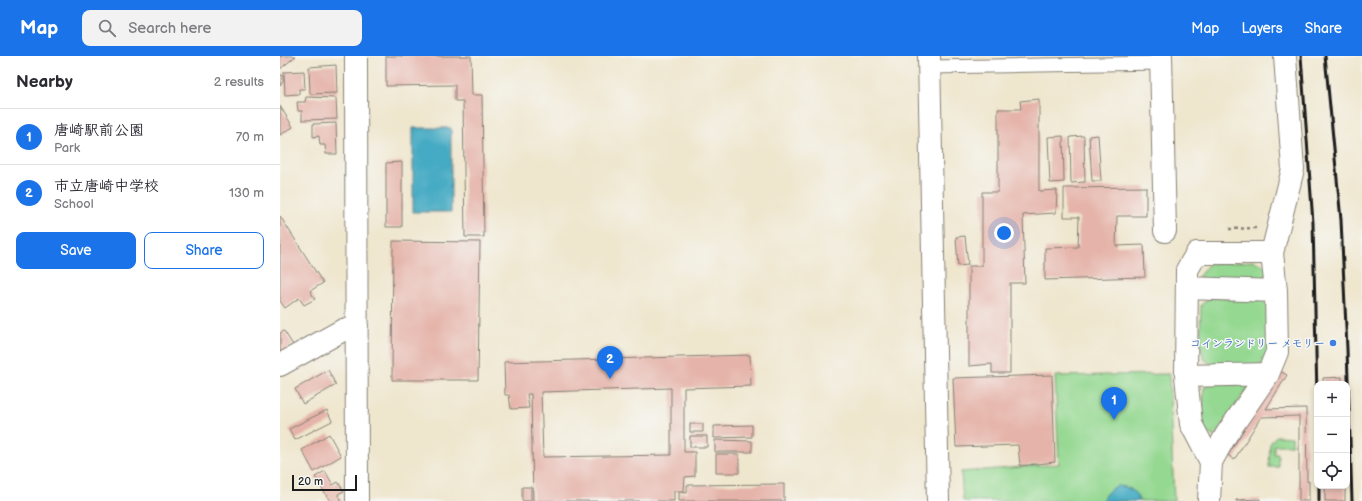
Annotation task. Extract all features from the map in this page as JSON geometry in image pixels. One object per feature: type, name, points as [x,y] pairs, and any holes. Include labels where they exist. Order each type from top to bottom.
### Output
[{"type":"street","points":[[356,56],[357,501]]},
{"type":"street","points":[[1210,501],[1211,462],[1230,429],[1268,374],[1277,352],[1276,291],[1272,253],[1293,169],[1284,56]]},
{"type":"street","points":[[1161,59],[1165,231]]},
{"type":"street","points":[[929,62],[938,501]]},
{"type":"street","points":[[1211,462],[1191,424],[1186,376],[1187,270],[1197,253],[1272,253]]},
{"type":"street","points":[[1187,288],[1276,291]]},
{"type":"street","points":[[280,365],[343,330],[357,326]]},
{"type":"street","points":[[1186,376],[1268,374]]},
{"type":"lane","points":[[929,62],[1161,59]]},
{"type":"green space","points":[[1254,261],[1268,267],[1269,280],[1206,281],[1198,277],[1209,264]]},
{"type":"green space","points":[[1209,298],[1269,300],[1269,358],[1257,368],[1220,370],[1205,360],[1200,347],[1201,305]]},
{"type":"green space","points":[[1169,374],[1174,501],[963,501],[961,472],[1059,464],[1055,376]]},
{"type":"green space","points":[[1210,383],[1250,385],[1214,437],[1202,429],[1204,388]]},
{"type":"green space","points":[[1276,436],[1292,437],[1292,445],[1274,445],[1274,454],[1278,454],[1278,467],[1269,467],[1270,444]]},
{"type":"water","points":[[413,128],[451,128],[451,212],[413,212]]},
{"type":"water","points":[[1117,486],[1125,487],[1134,491],[1139,501],[1102,501],[1112,488]]},
{"type":"building","points":[[280,56],[296,56],[280,69]]},
{"type":"building","points":[[386,56],[471,56],[472,95],[482,95],[484,237],[465,237],[463,101],[455,101],[455,85],[386,86]]},
{"type":"building","points":[[336,65],[337,93],[310,94],[309,67]]},
{"type":"building","points":[[304,71],[305,89],[299,89],[299,94],[285,95],[284,72]]},
{"type":"building","points":[[280,74],[283,76],[283,82],[280,86]]},
{"type":"building","points":[[306,97],[336,98],[337,119],[302,120],[302,111],[298,111],[297,102],[305,102]]},
{"type":"building","points":[[1039,99],[1039,191],[1057,190],[1056,213],[1023,215],[1025,283],[1010,283],[1010,373],[992,373],[992,364],[969,366],[969,266],[982,266],[982,192],[998,192],[998,109],[1021,109],[1020,101]]},
{"type":"building","points":[[280,106],[293,127],[280,135]]},
{"type":"building","points":[[336,123],[337,154],[326,154],[325,145],[320,145],[319,136],[313,137],[313,124]]},
{"type":"building","points":[[1098,135],[1101,181],[1092,181],[1089,136]]},
{"type":"building","points":[[1063,136],[1064,182],[1050,183],[1048,137]]},
{"type":"building","points":[[1084,136],[1085,182],[1071,183],[1070,137]]},
{"type":"building","points":[[402,162],[402,227],[386,227],[386,163]]},
{"type":"building","points":[[1146,187],[1146,216],[1117,216],[1116,246],[1144,245],[1145,277],[1045,280],[1045,248],[1078,247],[1079,217],[1064,217],[1064,188]]},
{"type":"building","points":[[280,216],[323,283],[310,291],[315,299],[304,305],[299,298],[285,308],[280,301]]},
{"type":"building","points":[[965,236],[968,265],[958,266],[956,237]]},
{"type":"building","points":[[393,241],[480,242],[478,380],[392,380]]},
{"type":"building","points":[[284,331],[293,345],[280,354],[280,333]]},
{"type":"building","points":[[750,355],[751,386],[684,388],[684,452],[695,452],[695,476],[685,477],[684,491],[674,491],[674,501],[533,501],[531,394],[527,394],[529,408],[511,409],[509,395],[505,395],[504,362]],"holes":[[[671,388],[671,455],[543,457],[541,392]]]},
{"type":"building","points":[[328,370],[336,385],[303,404],[295,389]]},
{"type":"building","points":[[1280,371],[1287,375],[1266,409],[1306,408],[1307,482],[1309,481],[1309,501],[1299,501],[1299,416],[1261,417],[1234,460],[1228,455]]},
{"type":"building","points":[[1052,375],[1055,462],[1020,466],[1018,445],[956,447],[953,378]]},
{"type":"building","points":[[1342,377],[1342,381],[1323,381],[1323,378]]},
{"type":"building","points":[[327,410],[332,421],[295,440],[289,429]]},
{"type":"building","points":[[690,424],[703,424],[703,432],[690,432]]},
{"type":"building","points":[[752,425],[752,437],[714,438],[714,426]]},
{"type":"building","points":[[329,434],[341,456],[314,472],[302,450]]},
{"type":"building","points":[[690,436],[707,436],[707,447],[690,447]]},
{"type":"building","points":[[715,440],[752,441],[752,452],[715,452]]},
{"type":"building","points":[[716,454],[739,454],[739,473],[716,473]]},
{"type":"building","points":[[325,471],[333,485],[338,482],[344,491],[338,494],[342,501],[330,501],[315,477]]},
{"type":"building","points":[[784,484],[784,501],[679,501],[679,492],[687,493],[687,485]]},
{"type":"building","points":[[522,487],[531,487],[531,501],[522,501]]},
{"type":"building","points":[[1325,489],[1345,489],[1345,501],[1325,501]]},
{"type":"building","points":[[1260,499],[1260,501],[1236,501],[1236,500]]},
{"type":"railway","points":[[1301,56],[1313,223],[1317,381]]},
{"type":"railway","points":[[1325,56],[1341,220],[1352,501]]},
{"type":"railway","points":[[1319,489],[1319,501]]},
{"type":"place","name":"コインランドリー メモリー","points":[[1333,343]]},
{"type":"place","name":"市立唐崎中学校","points":[[610,379]]},
{"type":"place","name":"唐崎駅前公園","points":[[1114,420]]}]
